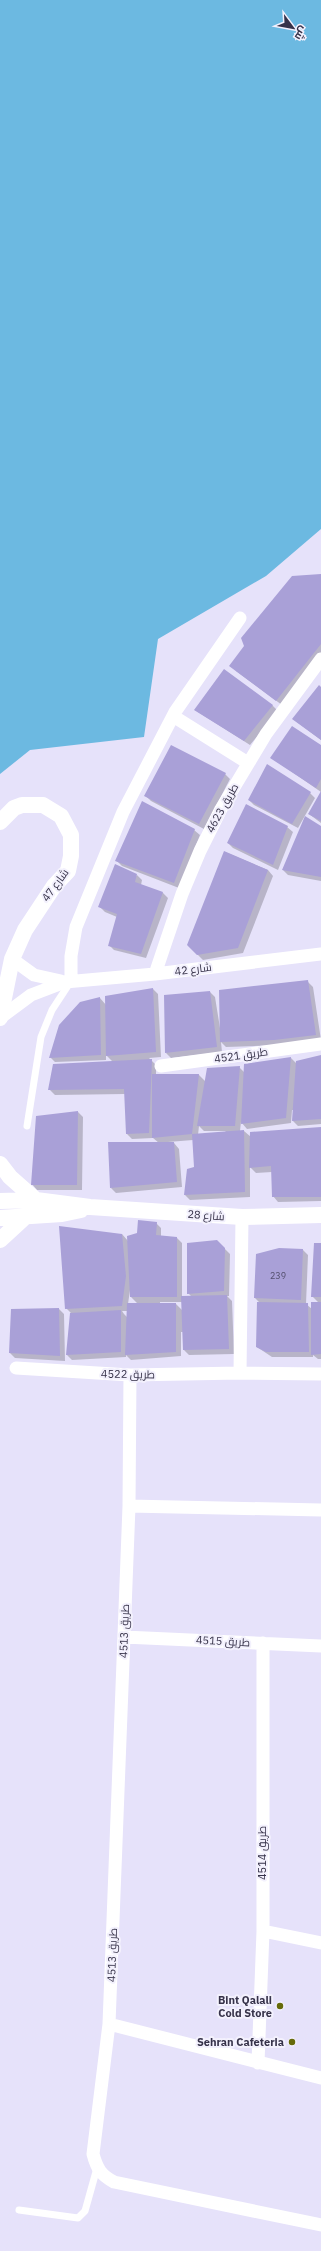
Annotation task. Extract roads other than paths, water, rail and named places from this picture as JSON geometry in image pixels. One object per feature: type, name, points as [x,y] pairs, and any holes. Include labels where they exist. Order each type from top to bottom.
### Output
[{"type":"street","points":[[68,981],[76,926],[122,812],[173,716],[240,618]]},
{"type":"street","name":"طريق 4623","points":[[155,974],[182,894],[200,851],[221,808],[266,734],[321,659]]},
{"type":"street","points":[[173,716],[248,763]]},
{"type":"street","name":"شارع 47","points":[[0,822],[14,808],[22,805],[43,805],[61,816],[71,835],[71,856],[68,871],[39,907],[25,930],[12,959],[0,1018]]},
{"type":"street","name":"شارع 42","points":[[12,959],[34,975],[48,980],[68,981],[155,974],[321,954]]},
{"type":"street","name":"شارع 42","points":[[0,1018],[31,995],[68,981]]},
{"type":"street","name":"طريق 4521","points":[[161,1066],[321,1044]]},
{"type":"street","points":[[0,1164],[10,1177],[36,1200]]},
{"type":"street","name":"شارع 28","points":[[0,1201],[36,1200],[90,1207],[242,1217],[321,1215]]},
{"type":"street","name":"شارع 28","points":[[0,1218],[62,1214],[90,1207]]},
{"type":"street","points":[[0,1240],[25,1217]]},
{"type":"street","points":[[240,1373],[242,1217]]},
{"type":"street","name":"طريق 4522","points":[[16,1368],[130,1375],[240,1373],[321,1374]]},
{"type":"street","name":"طريق 4513","points":[[97,2168],[93,2154],[109,2024],[129,1506],[130,1375]]},
{"type":"street","points":[[129,1506],[321,1510]]},
{"type":"street","name":"طريق 4515","points":[[124,1637],[321,1646]]},
{"type":"street","name":"طريق 4514","points":[[258,2063],[263,1931],[263,1643]]},
{"type":"street","points":[[263,1931],[321,1942]]},
{"type":"street","points":[[109,2024],[321,2078]]},
{"type":"street","points":[[97,2168],[104,2177],[114,2182],[321,2226]]},
{"type":"lane","points":[[27,1126],[41,1037],[52,1010],[68,981]]},
{"type":"lane","points":[[19,2210],[78,2218],[85,2211],[97,2168]]},
{"type":"water","points":[[0,0],[321,0],[321,529],[266,576],[158,639],[144,737],[30,750],[0,774]]},
{"type":"place","name":"Bint Qalali Cold Store","points":[[280,2006]]},
{"type":"place","name":"Sehran Cafeteria","points":[[292,2042]]}]
